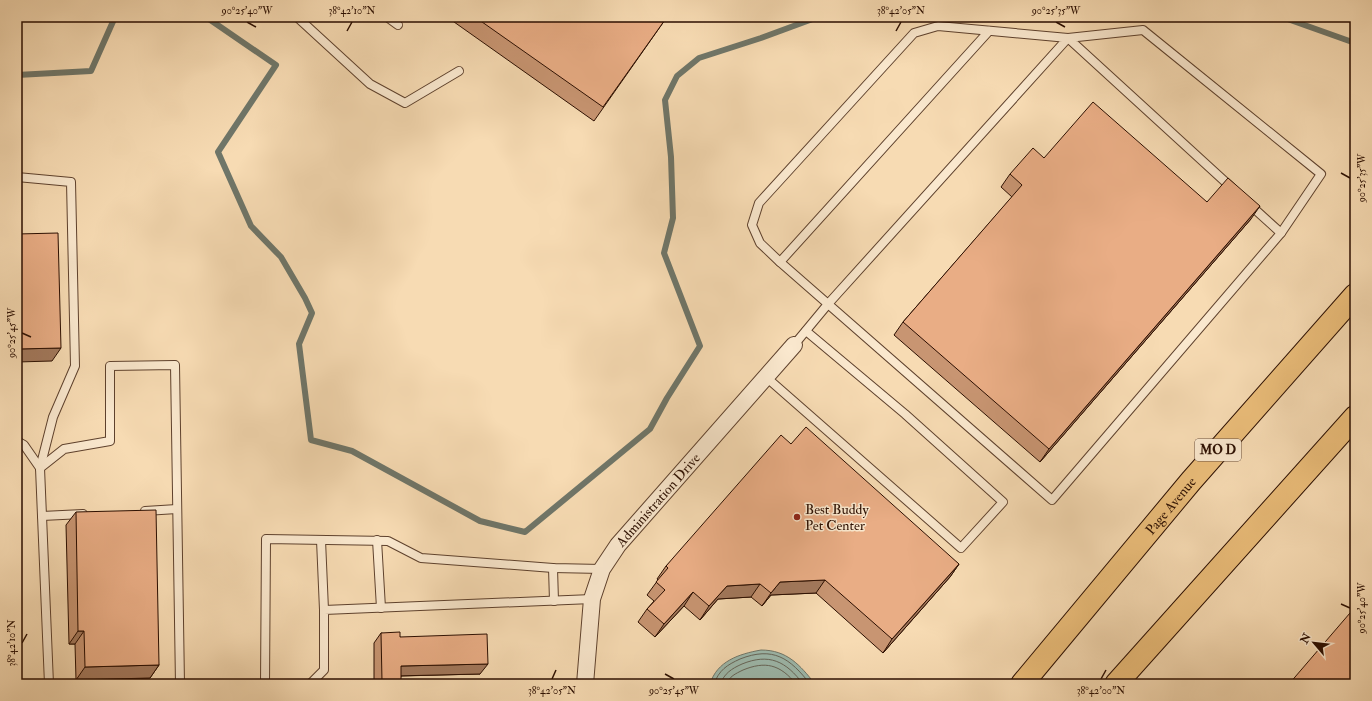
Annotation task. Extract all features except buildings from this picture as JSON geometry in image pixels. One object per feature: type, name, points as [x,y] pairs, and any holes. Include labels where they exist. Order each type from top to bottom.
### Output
[{"type":"highway","name":"Page Avenue","points":[[1022,684],[1190,481],[1355,295]]},
{"type":"highway","points":[[1116,684],[1355,417]]},
{"type":"street","name":"Administration Drive","points":[[585,684],[592,599],[602,569],[618,545],[794,345]]},
{"type":"lane","points":[[297,17],[370,84],[405,103],[459,71]]},
{"type":"lane","points":[[387,17],[398,25]]},
{"type":"lane","points":[[938,26],[989,31],[1068,38],[1143,30],[1321,174],[1281,233],[1052,500],[780,262],[760,243],[752,225],[759,203],[914,32],[938,26]]},
{"type":"lane","points":[[780,262],[989,31]]},
{"type":"lane","points":[[1068,38],[1281,233]]},
{"type":"lane","points":[[794,345],[828,304],[1068,38]]},
{"type":"lane","points":[[17,177],[71,182],[75,366],[53,416],[40,468],[49,684]]},
{"type":"lane","points":[[766,377],[961,548],[1003,502],[905,414],[806,331]]},
{"type":"lane","points":[[40,468],[64,449],[110,441],[110,366],[175,365],[180,684]]},
{"type":"lane","points":[[17,441],[24,445],[40,468]]},
{"type":"lane","points":[[138,511],[178,509]]},
{"type":"lane","points":[[42,516],[90,513]]},
{"type":"lane","points":[[265,684],[266,539],[377,540],[388,541],[421,558],[553,568],[602,569]]},
{"type":"lane","points":[[310,684],[324,670],[324,610],[321,540]]},
{"type":"lane","points":[[377,540],[381,608]]},
{"type":"lane","points":[[553,568],[554,601]]},
{"type":"lane","points":[[324,610],[592,599]]},
{"type":"water","points":[[761,650],[786,656],[798,665],[815,684],[710,684],[713,676],[723,664],[737,656]]},
{"type":"waterway","points":[[17,75],[91,71],[115,17]]},
{"type":"waterway","points":[[206,17],[276,65],[218,152],[251,226],[281,257],[312,313],[299,344],[311,440],[352,451],[480,521],[525,532],[650,429],[667,398],[700,346],[664,253],[673,218],[671,157],[665,100],[677,76],[699,58],[761,38],[818,17]]},
{"type":"waterway","points":[[1282,17],[1355,43]]},
{"type":"place","name":"Best Buddy Pet Center","points":[[797,517]]}]
